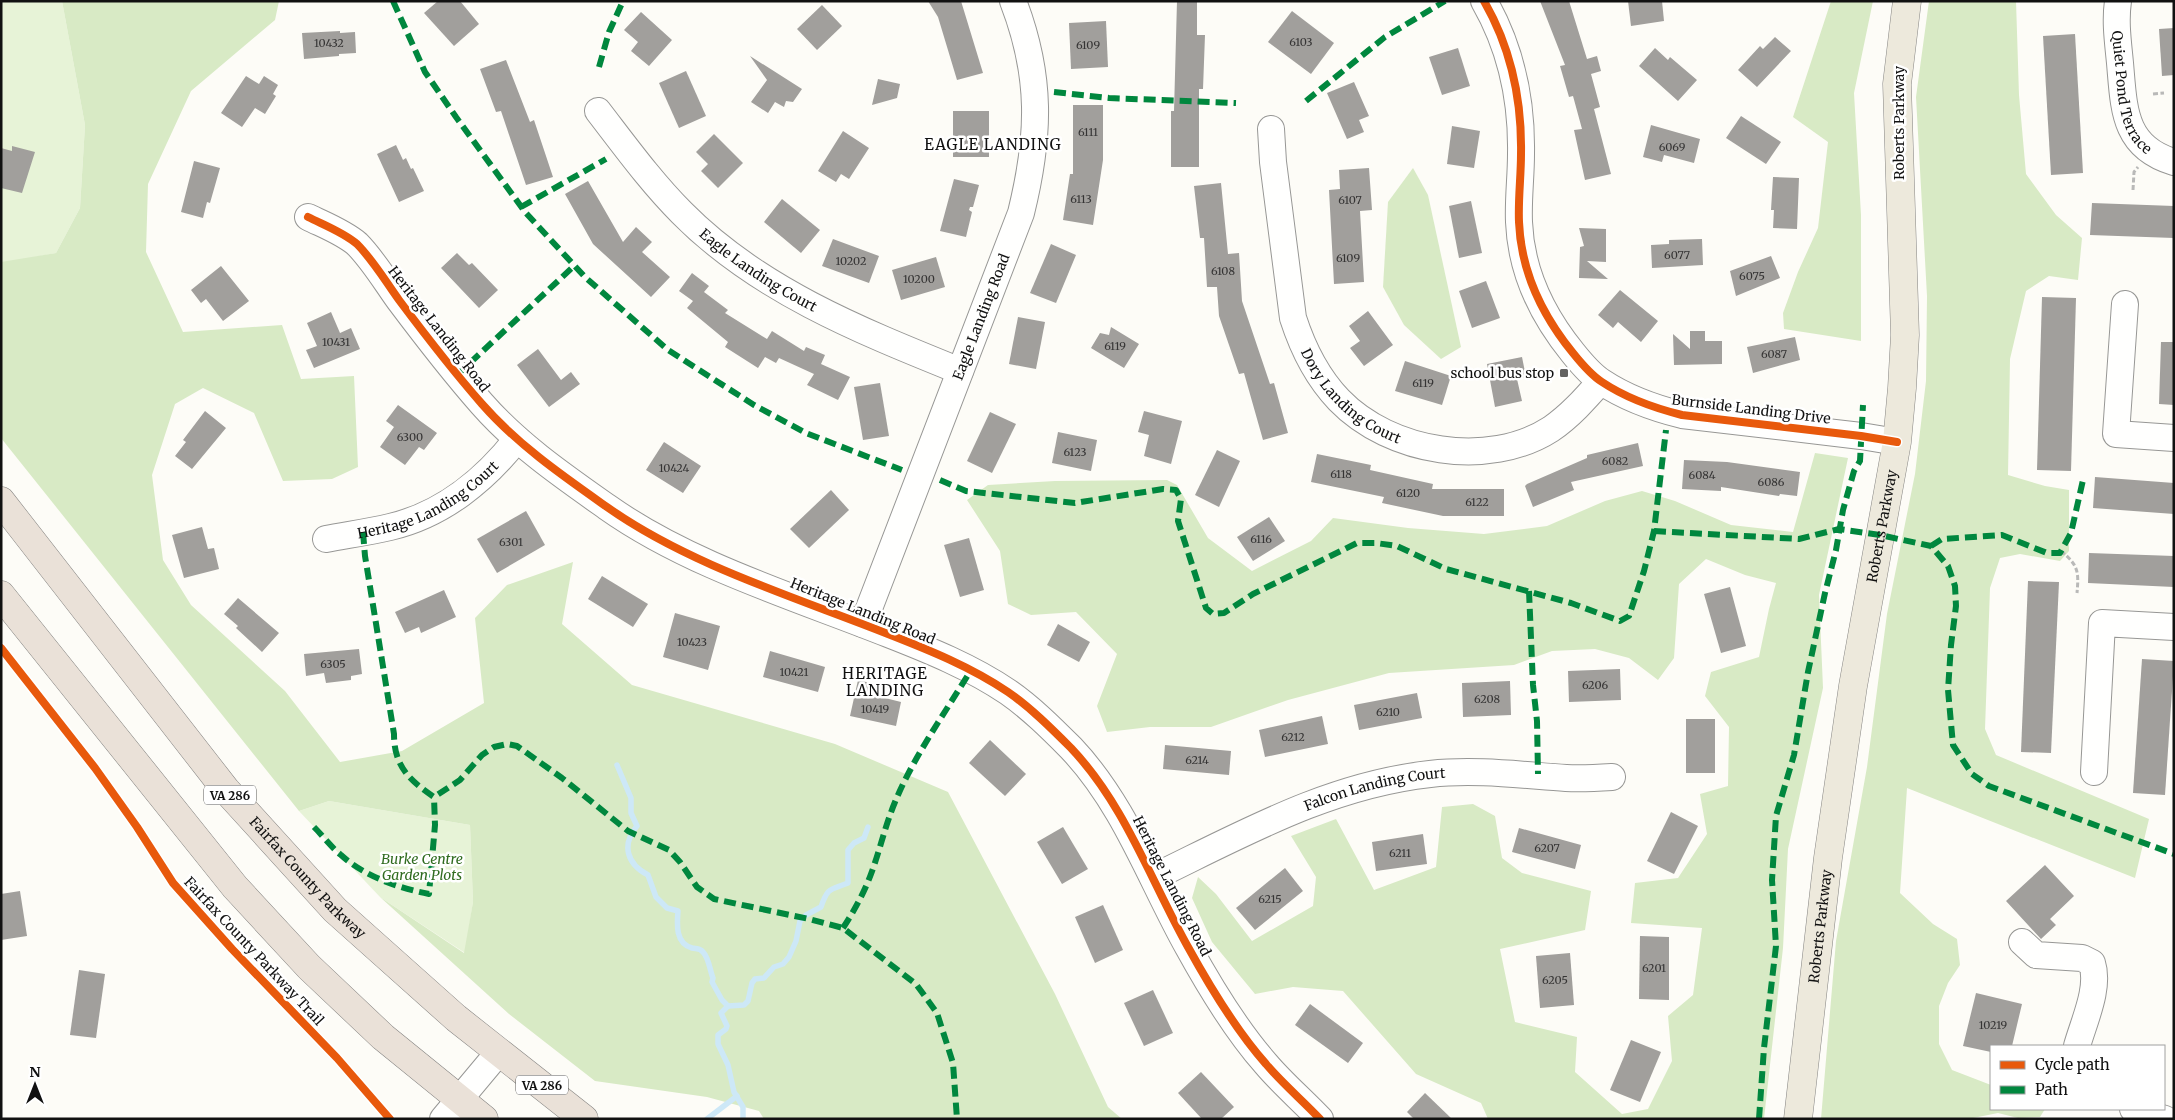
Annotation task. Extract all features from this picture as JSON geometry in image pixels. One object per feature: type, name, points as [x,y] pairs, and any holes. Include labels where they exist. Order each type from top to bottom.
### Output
[{"type":"highway","name":"Fairfax County Parkway","points":[[1,501],[226,790],[335,910],[456,1018],[584,1119]]},
{"type":"highway","points":[[1,595],[235,887],[309,968],[383,1037],[451,1110],[484,1119]]},
{"type":"main road","name":"Roberts Parkway","points":[[1798,1119],[1828,858],[1848,715],[1897,442],[1904,335],[1897,84],[1907,1]]},
{"type":"main road","name":"Roberts Parkway","points":[[1805,1119],[1807,1048]]},
{"type":"street","name":"Eagle Landing Road","points":[[862,624],[1021,213],[1032,171],[1036,127],[1034,80],[1028,46],[1013,1]]},
{"type":"street","name":"Burnside Landing Drive","points":[[1484,1],[1508,55],[1516,87],[1521,120],[1519,223],[1527,272],[1536,297],[1559,336],[1581,363],[1600,382],[1629,398],[1660,410],[1682,415],[1897,442]]},
{"type":"street","name":"Quiet Pond Terrace","points":[[2118,1],[2116,22],[2124,102],[2128,121],[2135,137],[2144,147],[2160,158],[2174,162]]},
{"type":"street","name":"Eagle Landing Court","points":[[598,111],[659,189],[683,214],[734,258],[805,303],[960,371]]},
{"type":"street","name":"Dory Landing Court","points":[[1271,129],[1273,162],[1293,318],[1311,363],[1340,401],[1367,422],[1412,442],[1447,450],[1483,451],[1521,443],[1551,429],[1573,412],[1600,382]]},
{"type":"street","name":"Heritage Landing Road","points":[[308,216],[345,235],[363,250],[444,360],[485,407],[517,439],[548,465],[610,509],[668,544],[717,566],[976,672],[1008,692],[1037,714],[1073,750],[1102,786],[1123,819],[1154,877],[1186,944],[1232,1020],[1265,1063],[1320,1119]]},
{"type":"street","points":[[2125,304],[2116,434],[2174,438]]},
{"type":"street","name":"Heritage Landing Court","points":[[326,539],[390,527],[438,509],[483,477],[502,459],[517,439]]},
{"type":"street","points":[[2094,772],[2102,623],[2174,627]]},
{"type":"street","name":"Falcon Landing Court","points":[[1154,877],[1290,811],[1349,791],[1403,778],[1461,772],[1538,774],[1567,778],[1612,777]]},
{"type":"street","points":[[2022,942],[2036,955],[2082,958],[2092,962],[2095,972],[2091,998],[2077,1045]]},
{"type":"street","points":[[451,1110],[499,1052]]},
{"type":"street","points":[[2136,1110],[2165,1119]]},
{"type":"path","points":[[2153,94],[2164,94]]},
{"type":"path","points":[[2133,190],[2134,172],[2142,162]]},
{"type":"path","points":[[2061,551],[2071,560],[2076,568],[2078,575],[2077,593]]},
{"type":"green space","points":[[1,1],[62,1],[85,125],[80,208],[56,253],[4,263],[1,262]]},
{"type":"green space","points":[[62,1],[279,1],[275,20],[191,91],[148,184],[146,252],[183,332],[282,325],[301,379],[354,376],[358,467],[332,479],[283,481],[254,413],[203,388],[175,404],[152,475],[163,560],[191,605],[285,691],[340,762],[402,751],[484,703],[475,618],[507,585],[573,562],[562,624],[632,685],[835,744],[948,792],[1055,994],[1108,1107],[1122,1119],[764,1119],[759,1111],[707,1097],[595,1081],[509,1014],[380,897],[464,953],[473,902],[470,825],[329,801],[299,811],[1,438],[1,262],[56,253],[80,208],[85,125]]},
{"type":"green space","points":[[1831,1],[1873,1],[1854,93],[1861,215],[1861,341],[1784,329],[1783,313],[1798,272],[1818,228],[1828,142],[1793,117]]},
{"type":"green space","points":[[1929,1],[2016,1],[2019,95],[2026,174],[2056,215],[2082,238],[2078,280],[2049,276],[2026,291],[2010,359],[2008,475],[2045,486],[2069,490],[2069,551],[2060,561],[2020,554],[2000,558],[1990,588],[1985,729],[1996,755],[2149,819],[2135,878],[1907,788],[1900,893],[1933,924],[1957,939],[1960,965],[1948,983],[1939,1006],[1939,1044],[1952,1070],[1990,1085],[1990,1110],[2044,1110],[2040,1117],[2018,1118],[1998,1113],[1968,1119],[1821,1119],[1836,941],[1867,767],[1887,614],[1915,474],[1926,381],[1927,296],[1916,97]]},
{"type":"green space","points":[[1413,168],[1428,195],[1461,347],[1441,359],[1404,325],[1383,287],[1388,202]]},
{"type":"green space","points":[[1815,453],[1848,458],[1819,595],[1823,688],[1788,849],[1783,948],[1764,1119],[1488,1119],[1481,1103],[1416,1074],[1343,991],[1293,987],[1255,994],[1212,942],[1192,898],[1198,877],[1216,894],[1252,941],[1313,906],[1316,877],[1291,836],[1336,819],[1374,890],[1436,867],[1442,807],[1473,804],[1495,816],[1502,858],[1522,873],[1591,891],[1585,930],[1500,949],[1515,1022],[1577,1037],[1575,1072],[1622,1114],[1648,1109],[1672,1061],[1668,1016],[1693,995],[1702,928],[1631,923],[1635,883],[1678,878],[1707,834],[1700,794],[1728,786],[1729,727],[1705,696],[1711,672],[1759,657],[1776,583],[1745,575],[1706,559],[1679,584],[1674,658],[1658,680],[1629,658],[1595,649],[1552,651],[1514,665],[1389,673],[1288,700],[1211,727],[1150,727],[1107,732],[1097,706],[1117,654],[1076,612],[1031,615],[1008,604],[1000,551],[967,500],[988,485],[1055,481],[1167,480],[1177,485],[1208,538],[1252,571],[1311,541],[1333,518],[1408,528],[1484,534],[1547,526],[1605,501],[1642,491],[1675,501],[1731,525],[1793,532]]},
{"type":"green space","name":"Burke Centre Garden Plots","points":[[329,801],[470,825],[473,902],[465,953],[380,897],[299,811]]},
{"type":"building","points":[[438,1],[460,1],[479,24],[454,46],[424,13]]},
{"type":"building","points":[[928,1],[961,1],[983,73],[957,80],[938,17]]},
{"type":"building","points":[[1177,1],[1197,1],[1197,35],[1205,35],[1203,89],[1199,89],[1199,167],[1171,167],[1171,111],[1174,111]]},
{"type":"building","points":[[1540,1],[1569,1],[1587,59],[1597,56],[1601,71],[1591,74],[1600,107],[1594,109],[1611,174],[1585,180],[1574,130],[1582,129],[1573,96],[1569,97],[1560,66],[1565,65]]},
{"type":"building","points":[[1628,1],[1662,1],[1664,21],[1631,26]]},
{"type":"building","points":[[822,5],[842,26],[817,50],[797,29]]},
{"type":"building","points":[[1292,11],[1334,43],[1311,74],[1268,42]]},
{"type":"building","points":[[641,12],[672,40],[649,66],[631,51],[638,42],[624,30]]},
{"type":"building","points":[[1106,21],[1108,67],[1071,69],[1069,23]]},
{"type":"building","points":[[2174,28],[2174,75],[2162,76],[2159,29]]},
{"type":"building","points":[[340,31],[340,33],[355,32],[356,53],[304,59],[302,33]]},
{"type":"building","points":[[2075,34],[2083,173],[2051,175],[2043,36]]},
{"type":"building","points":[[1775,37],[1791,51],[1757,87],[1738,70],[1760,46],[1763,49]]},
{"type":"building","points":[[1458,48],[1470,86],[1442,95],[1429,57]]},
{"type":"building","points":[[1655,48],[1668,60],[1670,57],[1697,80],[1678,101],[1639,66]]},
{"type":"building","points":[[750,56],[802,89],[793,102],[786,101],[784,107],[775,102],[768,113],[751,102],[767,80]]},
{"type":"building","points":[[506,60],[530,122],[534,120],[553,177],[526,185],[501,111],[496,112],[480,69]]},
{"type":"building","points":[[686,71],[706,116],[679,128],[659,83]]},
{"type":"building","points":[[246,76],[259,84],[264,76],[278,85],[273,94],[276,96],[265,114],[255,108],[242,127],[221,113]]},
{"type":"building","points":[[878,79],[900,84],[897,98],[872,105]]},
{"type":"building","points":[[1354,82],[1369,116],[1359,120],[1364,132],[1347,139],[1327,93]]},
{"type":"building","points":[[1073,105],[1103,105],[1103,160],[1093,225],[1063,220],[1070,174],[1073,174]]},
{"type":"building","points":[[953,111],[989,111],[989,157],[953,157]]},
{"type":"building","points":[[1741,116],[1781,142],[1766,164],[1726,138]]},
{"type":"building","points":[[1651,125],[1700,139],[1694,163],[1664,155],[1662,162],[1643,157]]},
{"type":"building","points":[[1452,126],[1480,131],[1474,168],[1447,164]]},
{"type":"building","points":[[843,131],[869,148],[849,179],[841,174],[836,182],[818,171]]},
{"type":"building","points":[[714,134],[743,163],[718,188],[701,171],[708,164],[696,152]]},
{"type":"building","points":[[396,145],[403,160],[406,158],[411,169],[413,168],[424,191],[399,202],[377,154]]},
{"type":"building","points":[[12,146],[35,152],[22,193],[1,188],[1,148],[12,151]]},
{"type":"building","points":[[194,161],[220,168],[210,203],[207,202],[203,218],[181,212]]},
{"type":"building","points":[[1369,168],[1372,210],[1360,211],[1364,282],[1334,284],[1329,190],[1340,189],[1339,170]]},
{"type":"building","points":[[1773,177],[1799,178],[1797,229],[1773,228],[1774,210],[1771,210]]},
{"type":"building","points":[[954,179],[979,185],[973,207],[970,207],[969,210],[972,212],[966,237],[940,231]]},
{"type":"building","points":[[588,181],[623,242],[636,227],[652,242],[642,252],[670,277],[651,297],[593,244],[565,194]]},
{"type":"building","points":[[1221,183],[1228,254],[1239,253],[1242,301],[1270,384],[1274,383],[1288,433],[1263,440],[1244,373],[1239,374],[1219,316],[1217,287],[1207,287],[1204,238],[1200,238],[1194,186]]},
{"type":"building","points":[[782,199],[820,230],[801,253],[764,222]]},
{"type":"building","points":[[1471,201],[1482,253],[1459,258],[1449,206]]},
{"type":"building","points":[[2092,203],[2174,206],[2174,238],[2090,235]]},
{"type":"building","points":[[1579,228],[1606,229],[1606,262],[1587,261],[1608,279],[1579,278],[1580,247],[1584,246]]},
{"type":"building","points":[[833,239],[879,256],[869,283],[822,266]]},
{"type":"building","points":[[1702,239],[1703,265],[1652,268],[1651,245],[1669,244],[1669,240]]},
{"type":"building","points":[[1051,244],[1076,255],[1056,303],[1030,293]]},
{"type":"building","points":[[457,253],[469,265],[472,263],[498,290],[479,308],[441,268]]},
{"type":"building","points":[[1771,256],[1780,278],[1736,296],[1730,271]]},
{"type":"building","points":[[936,257],[945,287],[901,300],[892,270]]},
{"type":"building","points":[[221,266],[249,301],[223,321],[206,299],[201,303],[191,290]]},
{"type":"building","points":[[692,273],[709,286],[704,292],[728,310],[725,313],[767,339],[772,331],[804,351],[806,347],[825,355],[821,364],[850,377],[838,400],[807,385],[814,374],[779,358],[776,363],[765,357],[758,368],[725,347],[728,342],[687,308],[693,301],[679,291]]},
{"type":"building","points":[[1486,281],[1500,318],[1472,328],[1459,291]]},
{"type":"building","points":[[1620,290],[1658,321],[1641,342],[1618,322],[1613,328],[1598,315]]},
{"type":"building","points":[[2042,297],[2076,298],[2071,471],[2037,470]]},
{"type":"building","points":[[1368,311],[1393,345],[1364,366],[1350,348],[1360,341],[1349,326]]},
{"type":"building","points":[[331,312],[340,333],[351,328],[360,349],[314,368],[306,350],[317,346],[307,323]]},
{"type":"building","points":[[1018,317],[1045,322],[1036,369],[1009,364]]},
{"type":"building","points":[[1111,327],[1139,344],[1124,368],[1091,348],[1100,333],[1109,335]]},
{"type":"building","points":[[1690,331],[1705,331],[1705,341],[1722,341],[1722,364],[1674,365],[1673,334],[1690,349]]},
{"type":"building","points":[[1795,337],[1800,360],[1753,373],[1747,347]]},
{"type":"building","points":[[2161,342],[2174,342],[2174,405],[2159,404]]},
{"type":"building","points":[[538,349],[561,380],[571,372],[580,384],[549,407],[517,365]]},
{"type":"building","points":[[1522,357],[1526,377],[1517,379],[1522,401],[1495,407],[1487,364]]},
{"type":"building","points":[[1405,361],[1451,376],[1442,405],[1395,391]]},
{"type":"building","points":[[880,383],[889,436],[863,440],[854,387]]},
{"type":"building","points":[[398,405],[437,433],[424,450],[419,447],[405,465],[380,447],[394,427],[386,421]]},
{"type":"building","points":[[205,411],[226,428],[192,469],[175,456],[186,442],[183,440]]},
{"type":"building","points":[[1144,411],[1182,421],[1171,464],[1144,456],[1149,435],[1138,432]]},
{"type":"building","points":[[990,412],[1016,424],[992,473],[967,461]]},
{"type":"building","points":[[1058,432],[1097,440],[1091,471],[1052,463]]},
{"type":"building","points":[[664,442],[701,466],[683,493],[646,470]]},
{"type":"building","points":[[1638,443],[1643,466],[1571,482],[1574,490],[1533,507],[1525,486],[1527,484],[1587,458],[1587,455]]},
{"type":"building","points":[[1217,450],[1240,461],[1219,507],[1195,495]]},
{"type":"building","points":[[1317,454],[1371,465],[1370,470],[1433,484],[1432,489],[1504,489],[1504,516],[1443,516],[1382,503],[1384,497],[1311,482]]},
{"type":"building","points":[[1684,460],[1727,462],[1800,472],[1797,496],[1780,494],[1779,496],[1721,487],[1721,491],[1682,489]]},
{"type":"building","points":[[2095,477],[2174,483],[2174,514],[2093,508]]},
{"type":"building","points":[[831,490],[849,510],[809,548],[790,529]]},
{"type":"building","points":[[526,511],[545,545],[497,573],[477,539]]},
{"type":"building","points":[[1269,517],[1285,541],[1253,561],[1237,537]]},
{"type":"building","points":[[202,527],[208,549],[214,548],[219,569],[184,578],[172,535]]},
{"type":"building","points":[[969,538],[984,590],[960,597],[944,545]]},
{"type":"building","points":[[2089,553],[2174,556],[2174,587],[2088,583]]},
{"type":"building","points":[[602,576],[648,604],[633,627],[588,599]]},
{"type":"building","points":[[2028,581],[2059,582],[2051,753],[2021,752]]},
{"type":"building","points":[[1730,587],[1746,646],[1721,653],[1704,594]]},
{"type":"building","points":[[444,590],[456,617],[421,633],[419,627],[405,633],[395,612]]},
{"type":"building","points":[[238,598],[279,633],[262,652],[224,614]]},
{"type":"building","points":[[675,613],[720,626],[708,670],[663,657]]},
{"type":"building","points":[[1058,624],[1090,642],[1079,662],[1047,645]]},
{"type":"building","points":[[359,649],[362,674],[351,676],[351,680],[326,683],[324,673],[306,676],[304,654]]},
{"type":"building","points":[[770,651],[825,667],[818,692],[763,677]]},
{"type":"building","points":[[2142,659],[2174,661],[2165,795],[2133,793]]},
{"type":"building","points":[[1620,669],[1621,700],[1569,702],[1568,671]]},
{"type":"building","points":[[858,680],[879,685],[877,696],[901,702],[896,726],[850,716]]},
{"type":"building","points":[[1510,681],[1511,715],[1463,717],[1462,683]]},
{"type":"building","points":[[1417,693],[1422,718],[1359,730],[1354,705]]},
{"type":"building","points":[[1322,716],[1328,744],[1265,757],[1259,730]]},
{"type":"building","points":[[1686,719],[1715,719],[1715,773],[1686,773]]},
{"type":"building","points":[[990,740],[1026,774],[1005,796],[969,763]]},
{"type":"building","points":[[1165,745],[1231,751],[1229,775],[1163,769]]},
{"type":"building","points":[[1671,812],[1698,826],[1674,874],[1647,861]]},
{"type":"building","points":[[1063,827],[1088,869],[1062,884],[1037,842]]},
{"type":"building","points":[[1519,828],[1581,845],[1575,869],[1512,852]]},
{"type":"building","points":[[1423,834],[1427,864],[1376,871],[1372,842]]},
{"type":"building","points":[[2045,865],[2074,896],[2050,919],[2056,925],[2041,939],[2006,901]]},
{"type":"building","points":[[1285,868],[1303,891],[1255,930],[1236,908]]},
{"type":"building","points":[[20,891],[27,936],[1,940],[1,894]]},
{"type":"building","points":[[1103,905],[1123,950],[1095,963],[1075,917]]},
{"type":"building","points":[[1640,936],[1669,937],[1669,1000],[1639,999]]},
{"type":"building","points":[[1570,953],[1574,1005],[1540,1008],[1536,956]]},
{"type":"building","points":[[79,970],[105,974],[96,1038],[70,1035]]},
{"type":"building","points":[[1153,990],[1173,1033],[1144,1046],[1124,1003]]},
{"type":"building","points":[[1976,993],[2022,1004],[2012,1045],[1990,1045],[1990,1052],[1963,1046]]},
{"type":"building","points":[[1310,1004],[1363,1043],[1348,1063],[1295,1025]]},
{"type":"building","points":[[1631,1040],[1661,1052],[1640,1102],[1610,1090]]},
{"type":"building","points":[[1201,1072],[1234,1107],[1221,1119],[1202,1119],[1178,1093]]},
{"type":"building","points":[[1425,1093],[1452,1119],[1414,1119],[1407,1112]]},
{"type":"waterway","points":[[617,765],[631,798],[631,813],[637,826],[629,840],[628,847],[631,860],[641,871],[648,875],[656,897],[667,908],[678,911],[678,932],[682,942],[686,946],[700,949],[705,955],[713,978],[712,982],[722,1000],[728,1006]]},
{"type":"waterway","points":[[743,1119],[743,1107],[734,1092],[728,1065],[718,1044],[718,1035],[727,1026],[721,1013],[728,1006],[744,1005],[748,1001],[752,983],[755,979],[764,978],[774,967],[783,964],[789,957],[796,941],[800,921],[806,915],[821,907],[828,892],[848,883],[848,850],[854,843],[864,838],[868,827]]},
{"type":"waterway","points":[[707,1119],[737,1096]]},
{"type":"marked path","points":[[393,1],[425,72],[456,117],[525,212],[585,277],[668,350],[754,405],[806,433],[902,470]]},
{"type":"marked path","points":[[599,67],[609,32],[623,1]]},
{"type":"marked path","points":[[1306,101],[1385,37],[1445,1]]},
{"type":"marked path","points":[[1054,92],[1109,98],[1236,103]]},
{"type":"marked path","points":[[521,207],[606,159]]},
{"type":"marked path","points":[[457,375],[574,266]]},
{"type":"marked path","points":[[1759,1119],[1764,1048],[1776,946],[1772,880],[1776,816],[1794,755],[1808,672],[1836,550],[1843,510],[1854,471],[1860,461],[1863,405]]},
{"type":"marked path","points":[[940,480],[966,491],[1075,503],[1163,489],[1176,490],[1181,499],[1178,521],[1206,608],[1213,614],[1224,613],[1253,594],[1357,543],[1376,543],[1397,546],[1446,569],[1571,603],[1620,621],[1629,616],[1644,571],[1654,531],[1666,430]]},
{"type":"marked path","points":[[1931,546],[1942,539],[2002,535],[2047,553],[2060,553],[2071,533],[2083,480]]},
{"type":"marked path","points":[[1654,531],[1799,539],[1839,529],[1880,535],[1931,546],[1948,566],[1955,586],[1956,606],[1948,690],[1953,745],[1972,774],[1989,786],[2174,854]]},
{"type":"marked path","points":[[363,532],[365,556],[395,745],[400,764],[410,778],[434,797],[460,780],[482,755],[494,747],[507,744],[517,746],[562,778],[628,831],[669,850],[680,862],[697,887],[714,899],[843,928],[916,984],[937,1013],[953,1063],[957,1119]]},
{"type":"marked path","points":[[1529,591],[1533,685],[1537,721],[1538,774]]},
{"type":"marked path","points":[[843,928],[859,902],[868,881],[891,811],[903,785],[921,751],[971,670]]},
{"type":"marked path","points":[[314,827],[337,852],[360,869],[394,885],[429,894],[435,825],[434,797]]},
{"type":"cycle path","points":[[1484,1],[1508,56],[1517,94],[1521,134],[1519,222],[1524,258],[1535,292],[1543,308],[1562,339],[1586,369],[1611,388],[1630,398],[1682,415],[1897,442]]},
{"type":"cycle path","points":[[308,217],[340,232],[357,244],[440,353],[471,392],[496,419],[541,459],[607,507],[639,528],[707,563],[949,660],[994,683],[1033,711],[1071,748],[1107,794],[1136,843],[1188,947],[1233,1022],[1272,1071],[1320,1119]]},
{"type":"cycle path","name":"Fairfax County Parkway Trail","points":[[1,648],[95,768],[137,827],[173,883],[232,949],[337,1058],[390,1119]]},
{"type":"place","name":"school bus stop","points":[[1564,373]]},
{"type":"district","name":"EAGLE LANDING","points":[[993,144]]},
{"type":"district","name":"HERITAGE LANDING","points":[[885,682]]}]
